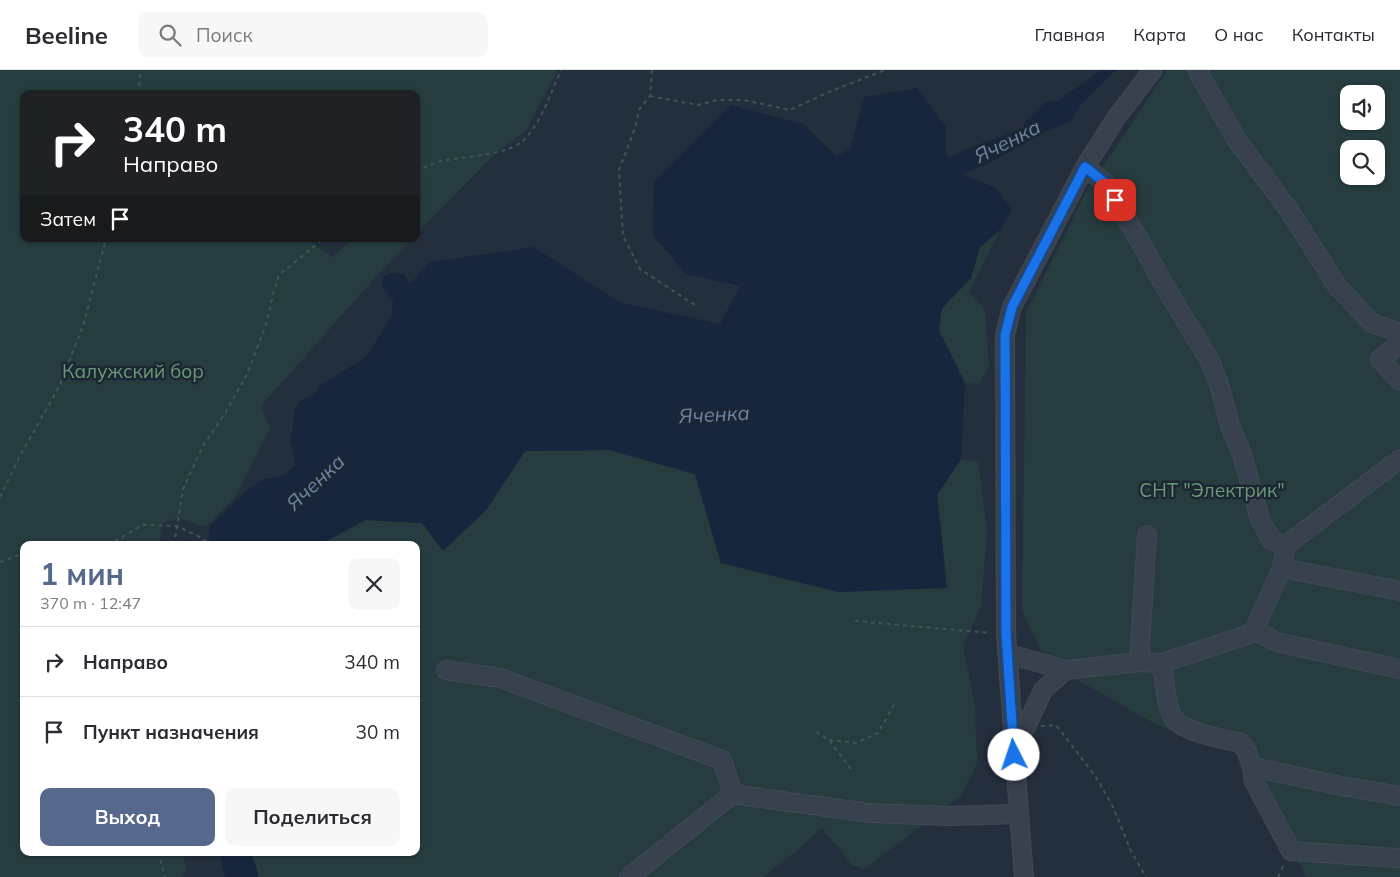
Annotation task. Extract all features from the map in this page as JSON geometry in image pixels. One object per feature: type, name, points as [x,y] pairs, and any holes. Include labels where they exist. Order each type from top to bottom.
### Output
[{"type":"street","points":[[1024,877],[1019,814],[1019,731],[1006,634],[1005,335],[1012,307],[1085,167],[1116,118],[1153,70]]},
{"type":"street","points":[[1197,70],[1238,142],[1291,213],[1337,286],[1372,323],[1400,333]]},
{"type":"street","points":[[1085,167],[1105,183],[1210,361],[1220,387],[1230,426],[1242,454],[1260,519],[1272,542],[1286,545]]},
{"type":"street","points":[[1400,344],[1380,359],[1400,381]]},
{"type":"street","points":[[1008,654],[1066,670],[1139,662],[1162,663],[1246,635],[1254,630],[1282,568],[1286,545],[1400,459]]},
{"type":"street","points":[[1139,662],[1147,535]]},
{"type":"street","points":[[1282,568],[1400,591]]},
{"type":"street","points":[[1254,630],[1276,642],[1400,670]]},
{"type":"street","points":[[1162,663],[1166,697],[1174,720],[1188,730],[1241,743],[1252,767],[1254,781],[1291,851],[1396,858]]},
{"type":"street","points":[[446,670],[500,678],[722,760],[733,794]]},
{"type":"street","points":[[1019,731],[1043,690],[1066,670]]},
{"type":"street","points":[[1252,767],[1341,786],[1400,796]]},
{"type":"street","points":[[629,877],[733,794],[869,813],[948,816],[1019,814]]},
{"type":"path","points":[[138,90],[141,70]]},
{"type":"path","points":[[420,170],[440,162],[504,150],[520,144],[536,125],[561,70]]},
{"type":"path","points":[[652,70],[650,96],[639,110],[635,128],[620,170],[623,236],[640,269],[698,308]]},
{"type":"path","points":[[650,96],[698,105],[717,100],[744,100],[790,110],[831,91],[885,70]]},
{"type":"path","points":[[0,497],[21,454],[59,386],[83,326],[105,242]]},
{"type":"path","points":[[175,541],[183,488],[203,446],[226,412],[247,374],[267,322],[279,275],[319,242]]},
{"type":"path","points":[[115,541],[143,525],[177,526],[205,541]]},
{"type":"path","points":[[0,562],[20,554]]},
{"type":"path","points":[[855,621],[1006,634]]},
{"type":"path","points":[[829,740],[856,744],[878,733],[895,703]]},
{"type":"path","points":[[1019,731],[1056,725],[1096,777],[1113,807],[1131,851],[1146,877]]},
{"type":"path","points":[[816,732],[829,740],[851,769]]},
{"type":"path","points":[[159,856],[165,877]]},
{"type":"green space","name":"Калужский бор","points":[[0,70],[558,70],[526,131],[498,151],[420,230],[420,90],[20,90],[20,242],[313,242],[312,243],[333,257],[349,242],[409,242],[261,406],[270,428],[236,496],[206,527],[179,518],[161,524],[160,541],[20,541],[20,856],[184,856],[186,869],[183,877],[0,877]]},
{"type":"green space","name":"СНТ \"Электрик\"","points":[[1167,70],[1400,70],[1400,877],[1306,877],[1240,754],[1169,730],[1148,720],[1081,682],[1040,649],[1022,611],[1026,312],[1086,192]]},
{"type":"green space","points":[[1000,230],[969,292],[985,310],[989,366],[979,384],[965,383],[938,330],[942,308],[971,278],[980,247]]},
{"type":"green space","points":[[610,450],[695,474],[721,563],[947,588],[937,495],[961,459],[978,462],[987,529],[981,607],[963,645],[975,705],[977,763],[962,795],[865,869],[852,865],[822,828],[763,877],[258,877],[252,856],[420,856],[420,541],[327,541],[366,520],[422,523],[486,510],[525,451]]},
{"type":"water","name":"Яченка","points":[[1100,70],[1116,70],[1080,106],[1070,122],[1045,132],[991,162],[963,174],[996,188],[1012,210],[1000,230],[980,247],[971,278],[942,308],[939,330],[965,383],[961,459],[937,495],[947,588],[838,592],[721,563],[695,474],[610,450],[525,451],[486,510],[443,551],[422,523],[366,520],[327,541],[209,541],[209,526],[238,498],[262,480],[281,476],[290,471],[295,465],[290,439],[295,409],[300,401],[314,394],[321,385],[366,357],[391,317],[393,300],[382,288],[383,277],[391,273],[404,274],[410,284],[430,262],[534,247],[619,302],[720,324],[740,286],[686,274],[653,235],[654,181],[731,105],[803,124],[836,156],[850,149],[864,97],[917,88],[946,127],[945,146],[948,158],[969,148],[1023,129],[1025,122],[1045,102],[1057,101]]},
{"type":"water","points":[[220,856],[252,856],[258,877],[225,877]]},
{"type":"route","points":[[1014,755],[1006,634],[1005,335],[1012,307],[1085,167],[1105,183],[1115,200]]}]
